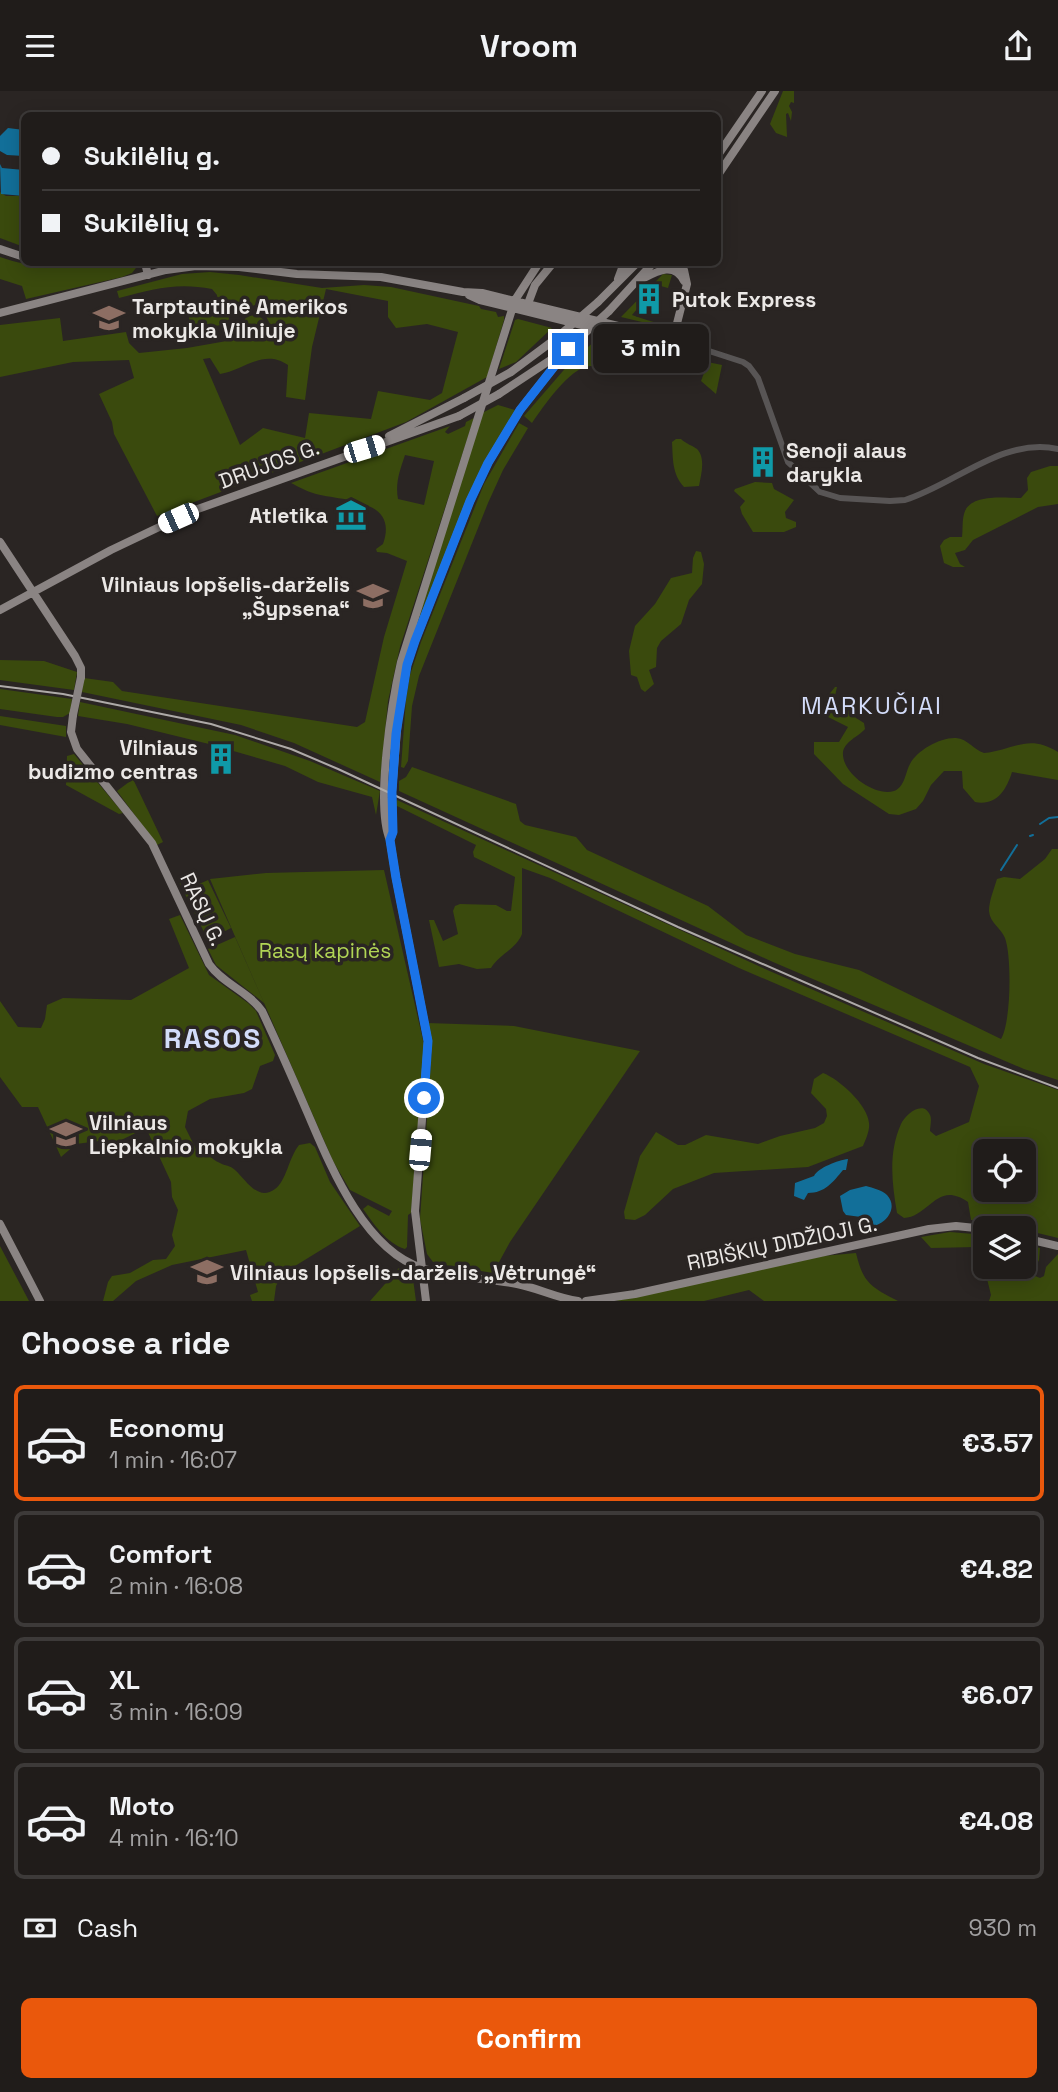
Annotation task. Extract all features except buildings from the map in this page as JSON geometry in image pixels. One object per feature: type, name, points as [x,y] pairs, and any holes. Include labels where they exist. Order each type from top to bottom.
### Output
[{"type":"main road","points":[[721,150],[762,91]]},
{"type":"main road","points":[[721,171],[775,91]]},
{"type":"main road","points":[[738,125],[747,132]]},
{"type":"main road","points":[[0,249],[21,256]]},
{"type":"main road","points":[[146,266],[148,275]]},
{"type":"main road","points":[[0,313],[148,275],[196,266],[239,267],[298,274],[381,277],[463,292],[480,300],[514,304],[672,343],[687,279],[680,266]]},
{"type":"main road","points":[[426,1301],[415,1211],[428,1047],[386,819],[386,775],[392,709],[401,662],[514,304],[537,266]]},
{"type":"main road","points":[[526,307],[541,275],[551,266]]},
{"type":"main road","points":[[616,285],[623,266]]},
{"type":"main road","name":"DRUJOS G.","points":[[364,449],[511,372],[598,302],[634,266]]},
{"type":"main road","name":"DRUJOS G.","points":[[0,610],[111,550],[195,510],[459,416],[499,394],[570,346],[609,311],[650,266]]},
{"type":"main road","points":[[636,282],[661,269],[673,269],[683,278],[684,296]]},
{"type":"main road","points":[[390,840],[393,832],[393,784],[398,719],[407,665],[415,641],[470,501],[488,463],[520,410],[570,346]]},
{"type":"main road","name":"RASŲ G.","points":[[0,542],[79,664],[81,677],[71,732],[74,743],[152,842],[209,964],[220,977],[252,999],[262,1011],[338,1182],[387,1248],[422,1268]]},
{"type":"main road","points":[[0,1224],[40,1301]]},
{"type":"main road","name":"RIBIŠKIŲ DIDŽIOJI G.","points":[[586,1301],[635,1294],[940,1227],[973,1228]]},
{"type":"main road","points":[[1036,1241],[1058,1246]]},
{"type":"main road","points":[[422,1268],[515,1284],[578,1301]]},
{"type":"street","points":[[672,343],[686,351],[710,352],[743,362],[754,371],[788,462],[820,492],[832,497],[905,500],[1009,453],[1034,447],[1058,449]]},
{"type":"green space","points":[[783,91],[794,91],[794,103],[791,102],[789,106],[792,112],[791,121],[788,113],[786,114],[787,137],[776,133],[770,124]]},
{"type":"green space","points":[[0,192],[6,196],[21,196],[21,246],[0,238]]},
{"type":"green space","points":[[0,257],[21,263],[21,266],[137,266],[132,273],[122,277],[26,299],[22,286],[0,279]]},
{"type":"green space","points":[[210,272],[322,288],[364,285],[391,287],[479,306],[481,309],[496,312],[498,317],[504,316],[504,320],[487,377],[406,422],[157,516],[114,434],[112,422],[99,394],[134,378],[129,360],[73,362],[0,377],[0,325],[60,318],[63,341],[126,332],[129,343],[139,353],[238,339],[253,340],[243,333],[243,323],[252,315],[263,319],[266,324],[259,339],[268,338],[274,331],[259,304],[245,308],[237,304],[227,305],[229,319],[224,325],[190,331],[189,317],[208,315],[216,307],[217,295],[212,289],[176,286],[119,298],[117,291],[182,274]],"holes":[[[326,289],[388,301],[388,317],[396,328],[427,324],[458,332],[442,393],[430,400],[378,391],[371,419],[309,413],[305,438],[263,428],[240,445],[203,359],[210,358],[220,374],[262,359],[279,360],[288,365],[286,397],[305,400],[312,347]]]},
{"type":"green space","points":[[663,274],[672,275],[668,288],[657,285],[632,315],[669,324],[667,328],[621,317]]},
{"type":"green space","points":[[515,320],[552,328],[516,362],[499,369]]},
{"type":"green space","points":[[597,339],[722,365],[716,394],[701,381],[704,373],[695,369],[660,365],[636,368],[617,375],[590,366],[582,368],[566,380],[532,423],[524,416],[569,364]]},
{"type":"green space","points":[[498,405],[515,410],[470,492],[410,644],[400,683],[406,653],[482,413]]},
{"type":"green space","points":[[474,418],[400,647],[388,701],[380,782],[294,743],[241,725],[82,692],[84,678],[113,682],[122,691],[357,727],[365,722],[384,637],[407,561],[377,552],[376,549],[383,544],[386,529],[383,518],[376,510],[354,501],[313,493],[291,483],[450,426],[445,432],[448,434],[465,426],[466,422]],"holes":[[[405,455],[434,461],[424,505],[398,499],[398,482]]]},
{"type":"green space","points":[[519,423],[528,428],[503,470],[488,503],[419,676],[412,706],[408,761],[404,768],[401,767],[410,675],[421,642],[484,484]]},
{"type":"green space","points":[[681,439],[700,453],[702,467],[699,486],[684,487],[677,477],[672,442]]},
{"type":"green space","points":[[1058,466],[1058,504],[1038,507],[973,540],[965,550],[955,553],[960,564],[965,567],[953,567],[944,563],[940,546],[950,537],[962,537],[963,517],[967,507],[988,498],[1021,498],[1028,490],[1027,478],[1031,472]]},
{"type":"green space","points":[[755,482],[772,483],[774,489],[794,500],[785,512],[786,518],[796,522],[796,527],[784,532],[753,532],[740,507],[745,501],[734,491]]},
{"type":"green space","points":[[696,551],[701,552],[704,564],[702,584],[689,600],[681,624],[661,641],[657,648],[656,667],[649,670],[654,684],[645,692],[641,689],[637,677],[631,675],[629,651],[635,626],[655,604],[671,578],[692,573]]},
{"type":"green space","points":[[0,660],[44,661],[77,672],[74,690],[0,680]]},
{"type":"green space","points":[[400,683],[389,761],[395,708]]},
{"type":"green space","points":[[835,687],[839,705],[847,705],[856,718],[864,723],[865,729],[849,742],[843,752],[847,768],[869,787],[886,792],[898,789],[918,754],[937,742],[950,738],[964,740],[984,753],[1029,743],[1047,746],[1058,752],[1058,780],[1012,772],[999,796],[982,803],[975,802],[963,788],[962,771],[944,771],[931,785],[916,809],[899,815],[889,814],[843,784],[814,754],[814,742],[839,742],[848,727],[826,716],[827,697]]},
{"type":"green space","points":[[0,689],[72,699],[70,713],[57,717],[0,709]]},
{"type":"green space","points":[[80,702],[235,735],[310,761],[380,791],[376,815],[372,797],[318,782],[285,766],[209,744],[127,724],[78,716]]},
{"type":"green space","points":[[0,716],[66,726],[66,737],[0,725]]},
{"type":"green space","points":[[74,754],[123,813],[119,814],[66,785],[67,756]]},
{"type":"green space","points":[[412,767],[516,804],[520,821],[525,825],[576,837],[587,850],[708,906],[746,935],[795,954],[859,970],[1001,1039],[1009,1005],[1009,960],[1005,938],[990,915],[992,895],[997,879],[1020,879],[1045,859],[1052,849],[1058,849],[1058,1080],[1024,1069],[773,962],[399,791],[399,781],[406,777]]},
{"type":"green space","points":[[133,779],[163,842],[157,845],[117,791]]},
{"type":"green space","points":[[397,800],[765,969],[984,1064],[1058,1090],[1058,1238],[1036,1233],[1036,1216],[973,1216],[971,1220],[968,1202],[957,1196],[941,1197],[913,1216],[904,1218],[897,1213],[893,1157],[901,1124],[910,1113],[919,1108],[927,1110],[931,1121],[930,1131],[936,1136],[969,1122],[979,1086],[970,1067],[739,968],[550,878],[522,868],[522,934],[491,968],[477,969],[459,964],[439,967],[429,920],[434,920],[443,941],[458,934],[453,911],[455,906],[496,905],[511,911],[515,877],[474,857],[476,845],[397,806]]},
{"type":"green space","name":"Rasų kapinės","points":[[384,870],[425,1049],[411,1213],[408,1215],[405,1249],[386,1238],[363,1209],[368,1205],[389,1216],[392,1211],[350,1190],[333,1161],[210,879],[266,873]]},
{"type":"green space","points":[[187,873],[193,885],[186,890],[208,880],[231,928],[208,940],[177,878]]},
{"type":"green space","points":[[180,915],[209,975],[256,1011],[275,1055],[273,1061],[260,1066],[252,1089],[210,1099],[188,1111],[185,1127],[196,1149],[233,1168],[253,1188],[263,1193],[279,1186],[299,1145],[310,1143],[315,1147],[330,1182],[360,1226],[282,1274],[276,1286],[274,1301],[252,1301],[250,1295],[258,1292],[246,1250],[172,1265],[136,1281],[113,1301],[103,1301],[112,1276],[130,1273],[153,1260],[166,1259],[175,1246],[172,1235],[178,1210],[172,1197],[171,1182],[146,1128],[113,1144],[99,1141],[76,1144],[61,1157],[38,1107],[22,1107],[0,1077],[0,1001],[18,1027],[41,1028],[47,1005],[63,998],[131,1000],[189,968],[169,919]]},
{"type":"green space","points":[[235,937],[264,1003],[216,965],[208,949]]},
{"type":"green space","points":[[427,1023],[514,1026],[640,1051],[510,1242],[493,1273],[439,1264],[433,1262],[427,1254],[420,1219],[432,1046]]},
{"type":"green space","points":[[823,1073],[844,1087],[864,1108],[869,1126],[863,1146],[808,1167],[714,1173],[673,1189],[645,1215],[635,1220],[625,1219],[624,1212],[640,1156],[656,1132],[678,1145],[685,1145],[706,1135],[758,1144],[815,1128],[824,1123],[827,1116],[826,1109],[811,1093],[814,1079]]},
{"type":"green space","points":[[950,1232],[973,1234],[973,1247],[931,1248],[921,1237]]},
{"type":"green space","points":[[0,1246],[29,1301],[0,1301]]},
{"type":"green space","points":[[1036,1247],[1040,1248],[1036,1266]]},
{"type":"green space","points":[[856,1253],[865,1278],[881,1292],[898,1301],[764,1301],[749,1290],[704,1301],[615,1301],[823,1256]]},
{"type":"green space","points":[[1058,1254],[1058,1301],[989,1301],[991,1295],[987,1279],[1040,1278]]},
{"type":"green space","points":[[399,1268],[413,1279],[416,1301],[370,1301]]},
{"type":"water","points":[[8,128],[21,130],[21,156],[7,155],[0,151],[0,136]]},
{"type":"water","points":[[0,164],[2,168],[21,170],[21,196],[1,194]]},
{"type":"water","points":[[848,1159],[846,1170],[828,1186],[808,1193],[804,1200],[794,1196],[795,1183],[814,1176],[829,1165]]},
{"type":"water","points":[[866,1186],[885,1193],[891,1200],[888,1217],[874,1226],[868,1226],[861,1217],[846,1215],[840,1196]]},
{"type":"waterway","points":[[1040,824],[1049,818],[1058,817]]},
{"type":"waterway","points":[[1001,870],[1017,845]]},
{"type":"railway","points":[[0,686],[63,694],[211,724],[291,749],[678,927],[978,1058],[1058,1088]]},
{"type":"place","name":"Putok Express","points":[[649,299]]},
{"type":"place","name":"Tarptautinė Amerikos mokykla Vilniuje","points":[[109,318]]},
{"type":"place","name":"Senoji alaus darykla","points":[[763,462]]},
{"type":"place","name":"Atletika","points":[[351,515]]},
{"type":"place","name":"Vilniaus lopšelis-darželis „Šypsena“","points":[[373,596]]},
{"type":"place","name":"Vilniaus budizmo centras","points":[[221,759]]},
{"type":"place","name":"Vilniaus Liepkalnio mokykla","points":[[66,1134]]},
{"type":"place","name":"Vilniaus lopšelis-darželis „Vėtrungė“","points":[[207,1272]]},
{"type":"district","name":"MARKUČIAI","points":[[872,705]]},
{"type":"district","name":"RASOS","points":[[213,1038]]},
{"type":"route","points":[[424,1098],[428,1041],[390,840],[393,832],[392,792],[402,691],[415,641],[470,501],[488,463],[520,410],[568,349]]}]
